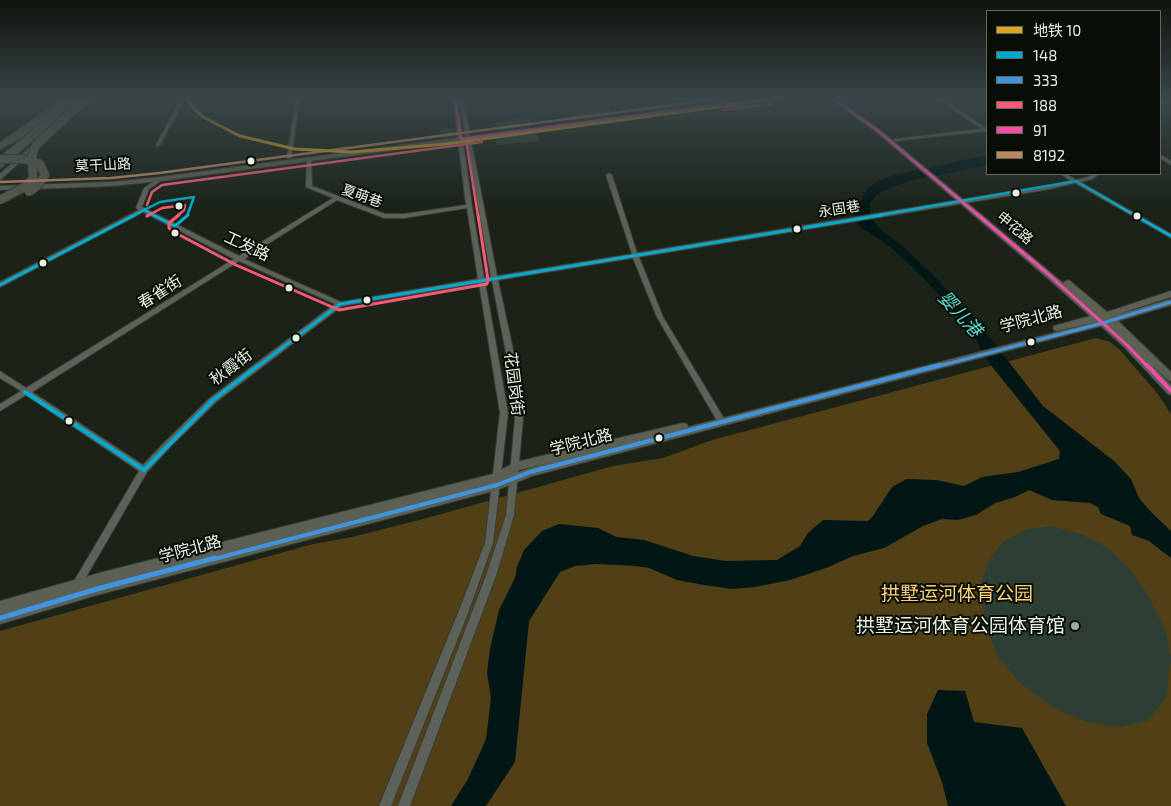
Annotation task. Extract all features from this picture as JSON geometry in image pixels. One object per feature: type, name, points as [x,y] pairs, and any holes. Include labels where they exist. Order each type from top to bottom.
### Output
[{"type":"highway","points":[[0,146],[18,136]]},
{"type":"highway","points":[[0,159],[27,136]]},
{"type":"highway","points":[[0,164],[34,136]]},
{"type":"highway","points":[[0,200],[28,185],[34,172],[32,156],[36,145],[46,136]]},
{"type":"highway","points":[[0,159],[15,158],[37,162],[43,167],[45,174],[31,190],[0,205]]},
{"type":"main road","points":[[0,152],[22,136]]},
{"type":"main road","points":[[0,159],[29,136]]},
{"type":"main road","points":[[0,164],[32,136]]},
{"type":"main road","points":[[0,180],[49,136]]},
{"type":"main road","name":"莫干山路","points":[[0,188],[138,182],[464,136]]},
{"type":"main road","name":"莫干山路","points":[[0,180],[120,178],[467,136]]},
{"type":"main road","name":"申花路","points":[[885,136],[965,201],[1171,378]]},
{"type":"main road","name":"申花路","points":[[890,136],[922,165]]},
{"type":"main road","name":"学院北路","points":[[0,618],[497,481],[516,466],[977,353],[1004,349],[1104,319],[1171,294]]},
{"type":"main road","name":"学院北路","points":[[0,607],[76,586],[497,481],[514,480],[530,472],[977,353],[1014,341],[1171,302]]},
{"type":"main road","name":"申花路","points":[[1104,319],[1171,391]]},
{"type":"street","points":[[158,145],[163,136]]},
{"type":"street","points":[[289,158],[292,136]]},
{"type":"street","name":"花园岗街","points":[[384,806],[463,613],[489,543],[497,481],[504,414],[469,206],[464,136]]},
{"type":"street","name":"花园岗街","points":[[404,806],[492,573],[510,514],[516,466],[519,419],[513,368],[464,136]]},
{"type":"street","points":[[896,140],[936,136]]},
{"type":"street","name":"夏萌巷","points":[[309,158],[310,187],[384,216],[393,217],[469,206]]},
{"type":"street","points":[[609,175],[635,255],[664,326],[719,417]]},
{"type":"street","points":[[1065,175],[1171,236]]},
{"type":"street","name":"永固巷","points":[[494,278],[965,201],[1076,181],[1095,175]]},
{"type":"street","points":[[144,210],[139,208],[147,188],[160,179]]},
{"type":"street","points":[[138,182],[147,188]]},
{"type":"street","name":"春雀街","points":[[0,408],[335,198]]},
{"type":"street","points":[[0,285],[144,210]]},
{"type":"street","name":"工发路","points":[[144,210],[240,259],[340,304]]},
{"type":"street","name":"秋霞街","points":[[68,598],[144,470],[213,400],[340,304],[494,278]]},
{"type":"street","points":[[0,374],[144,470]]},
{"type":"green space","name":"拱墅运河体育公园","points":[[1096,338],[1110,342],[1120,350],[1157,393],[1171,414],[1171,806],[0,806],[0,631],[313,544],[352,537],[427,518],[613,466],[663,458],[712,440]]},
{"type":"water","name":"婴儿港","points":[[986,155],[986,165],[909,181],[883,191],[876,195],[870,204],[870,217],[881,230],[931,273],[977,321],[1043,406],[1114,461],[1131,479],[1139,498],[1171,531],[1171,558],[1149,541],[1132,535],[1130,526],[1101,514],[1098,507],[1090,503],[1052,500],[1029,490],[1015,497],[995,503],[976,515],[958,520],[942,519],[923,526],[884,548],[853,556],[826,568],[790,580],[755,587],[732,589],[704,585],[677,580],[649,568],[636,566],[596,564],[575,566],[560,572],[529,621],[515,762],[486,806],[451,806],[468,779],[486,739],[491,698],[487,673],[490,649],[499,610],[515,578],[524,550],[542,531],[559,524],[598,528],[616,537],[644,540],[693,556],[726,561],[777,560],[800,546],[808,533],[823,520],[868,521],[892,487],[907,479],[936,480],[964,486],[982,477],[1018,472],[1059,459],[1060,451],[990,364],[969,328],[919,273],[888,245],[863,229],[856,221],[855,211],[868,188],[878,181],[894,175]]},
{"type":"water","points":[[938,690],[965,691],[974,722],[1022,728],[1066,806],[948,806],[942,782],[927,743],[927,714]]},
{"type":"building","points":[[441,136],[456,136],[442,138]]},
{"type":"building","points":[[537,136],[540,141],[497,145],[495,138]]},
{"type":"building","name":"拱墅运河体育公园体育馆","points":[[1052,526],[1081,534],[1107,547],[1131,570],[1151,600],[1166,632],[1171,658],[1166,698],[1147,721],[1119,727],[1086,722],[1051,706],[1020,683],[997,655],[984,621],[982,581],[988,561],[1003,542],[1025,530]]},
{"type":"metro line","name":"10","points":[[239,136],[295,149],[352,152],[446,144],[507,136]]},
{"type":"transit line","name":"8192","points":[[0,182],[111,178],[159,173],[442,136]]},
{"type":"transit line","name":"91","points":[[461,136],[461,139],[487,136]]},
{"type":"transit line","name":"188","points":[[147,216],[162,208],[185,205],[184,210],[169,223],[169,228],[172,231],[236,265],[339,310],[483,286],[487,284],[488,280],[466,140],[500,136]]},
{"type":"transit line","name":"91","points":[[884,136],[1047,273],[1127,345],[1171,391]]},
{"type":"transit line","name":"188","points":[[147,205],[152,192],[162,185],[482,142]]},
{"type":"transit line","name":"148","points":[[1076,181],[1171,236]]},
{"type":"transit line","name":"148","points":[[144,470],[213,400],[340,304],[1050,187],[1076,181]]},
{"type":"transit line","name":"148","points":[[194,197],[189,214],[175,226],[144,210],[160,202],[194,197]]},
{"type":"transit line","name":"148","points":[[0,285],[144,210]]},
{"type":"transit line","name":"333","points":[[0,618],[97,589],[497,485],[530,472],[1103,323],[1171,302]]},
{"type":"transit line","name":"148","points":[[25,392],[144,470]]},
{"type":"place","name":"拱墅运河体育公园体育馆","points":[[1075,626]]}]
